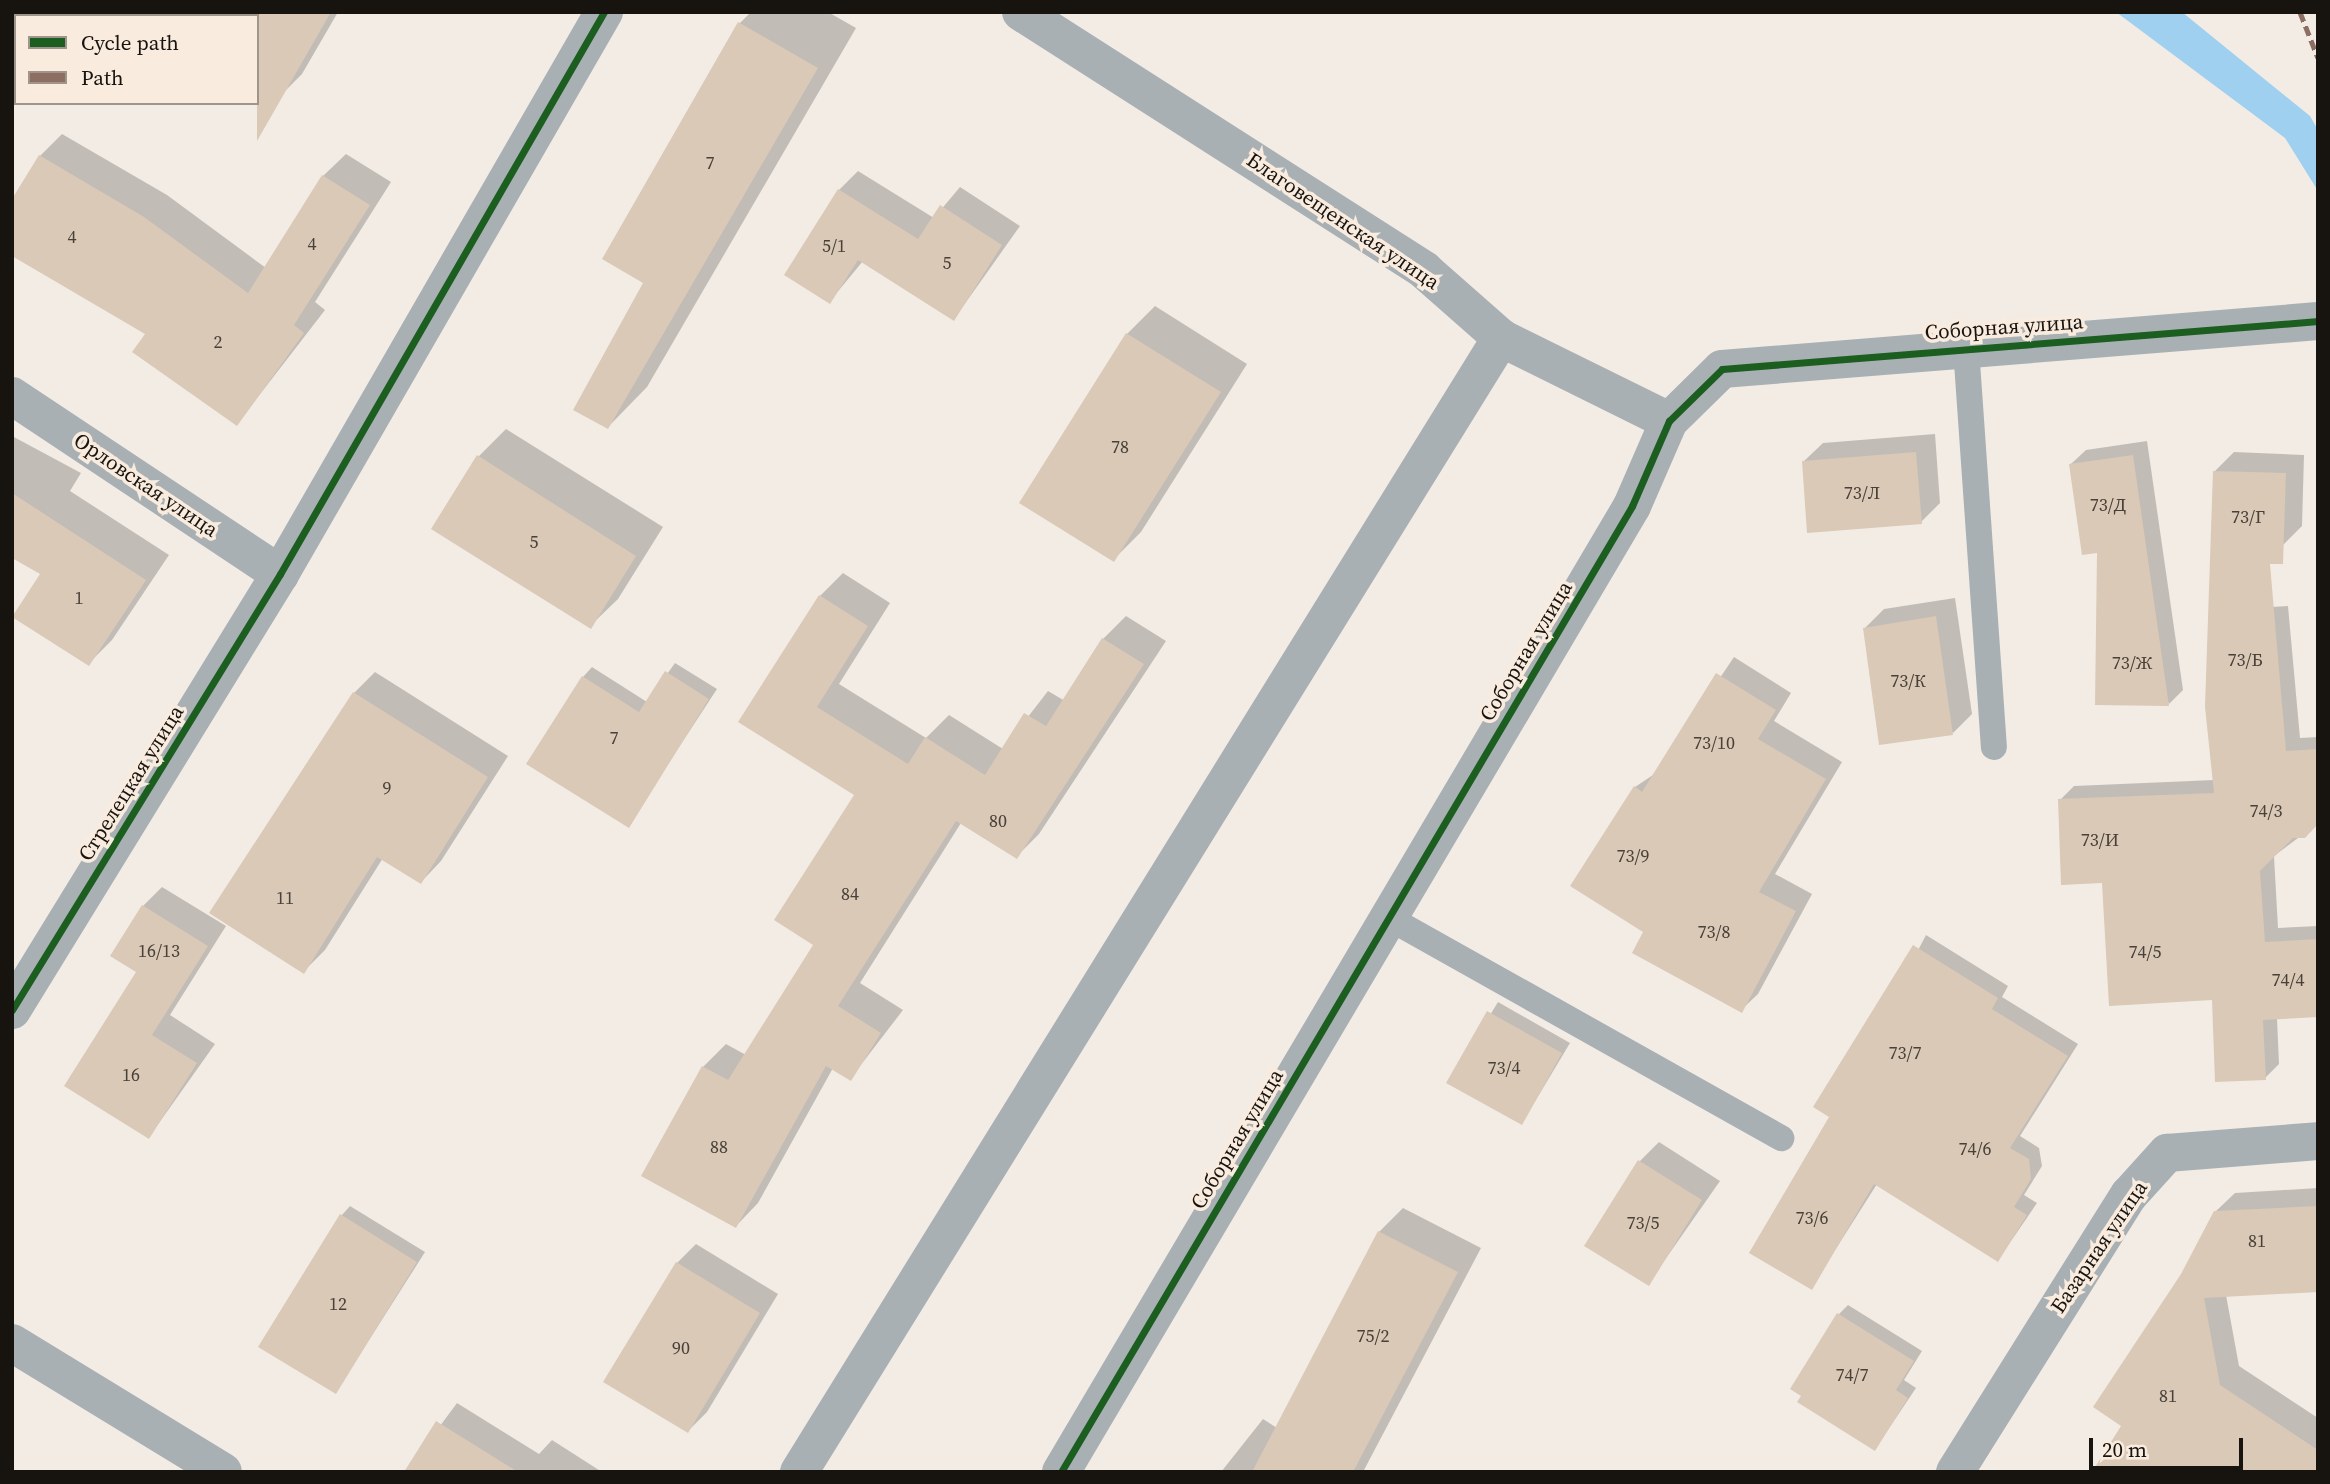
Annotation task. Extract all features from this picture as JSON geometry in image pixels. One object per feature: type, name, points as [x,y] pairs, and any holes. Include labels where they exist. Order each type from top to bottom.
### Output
[{"type":"street","name":"Стрелецкая улица","points":[[12,1010],[280,574],[604,12]]},
{"type":"street","name":"Благовещенская улица","points":[[1021,12],[1424,270],[1501,338],[1669,421]]},
{"type":"street","name":"Соборная улица","points":[[1061,1472],[1632,506],[1669,421],[1722,369],[2318,321]]},
{"type":"street","points":[[799,1472],[1501,338]]},
{"type":"street","name":"Орловская улица","points":[[12,396],[280,574]]},
{"type":"street","name":"Базарная улица","points":[[1955,1472],[2129,1195],[2167,1153],[2318,1141]]},
{"type":"street","points":[[12,1343],[223,1472]]},
{"type":"lane","points":[[1966,348],[1994,747]]},
{"type":"lane","points":[[1389,918],[1781,1138]]},
{"type":"water","points":[[2116,12],[2182,12],[2310,116],[2318,130],[2318,191],[2285,138]]},
{"type":"building","points":[[331,12],[257,141],[259,14]]},
{"type":"building","points":[[738,22],[818,68],[608,429],[573,410],[643,283],[602,259]]},
{"type":"building","points":[[39,155],[144,217],[248,293],[322,175],[370,205],[294,325],[304,333],[237,426],[132,352],[145,334],[12,256],[12,199]]},
{"type":"building","points":[[838,189],[918,239],[940,205],[1002,245],[954,321],[858,260],[830,304],[784,275]]},
{"type":"building","points":[[1126,333],[1221,392],[1114,562],[1019,503]]},
{"type":"building","points":[[1916,452],[1922,524],[1807,533],[1802,461]]},
{"type":"building","points":[[477,455],[636,556],[591,629],[431,529]]},
{"type":"building","points":[[2133,455],[2169,706],[2095,705],[2097,553],[2082,555],[2069,464]]},
{"type":"building","points":[[2213,471],[2286,473],[2283,564],[2270,564],[2286,751],[2318,749],[2318,824],[2305,838],[2293,838],[2260,871],[2265,942],[2318,939],[2318,1017],[2263,1020],[2266,1080],[2215,1082],[2212,1000],[2109,1006],[2102,883],[2061,885],[2058,799],[2214,793],[2205,707]]},
{"type":"building","points":[[12,493],[146,580],[89,666],[12,617],[40,574],[12,558]]},
{"type":"building","points":[[819,595],[868,626],[817,707],[908,764],[925,737],[985,775],[1024,713],[1046,726],[1102,638],[1144,664],[1017,859],[956,821],[838,1006],[881,1033],[851,1081],[826,1066],[736,1228],[641,1176],[702,1066],[728,1080],[813,945],[774,920],[854,795],[738,722]]},
{"type":"building","points":[[1936,616],[1953,735],[1879,745],[1863,628]]},
{"type":"building","points":[[665,671],[709,699],[629,828],[526,764],[582,676],[639,712]]},
{"type":"building","points":[[1716,673],[1776,710],[1758,739],[1826,779],[1759,892],[1796,911],[1742,1013],[1632,953],[1643,932],[1570,886],[1634,786],[1642,792]]},
{"type":"building","points":[[353,692],[488,777],[421,884],[377,857],[304,974],[209,913]]},
{"type":"building","points":[[142,905],[208,946],[152,1035],[197,1063],[149,1139],[64,1086],[136,972],[110,956]]},
{"type":"building","points":[[1913,945],[1998,998],[1992,1009],[2068,1056],[2010,1148],[2029,1159],[2031,1179],[2014,1207],[2027,1215],[1998,1262],[1874,1184],[1812,1290],[1749,1253],[1829,1117],[1813,1107]]},
{"type":"building","points":[[1487,1011],[1562,1053],[1522,1125],[1446,1083]]},
{"type":"building","points":[[1638,1160],[1702,1200],[1649,1286],[1584,1246]]},
{"type":"building","points":[[2318,1206],[2318,1292],[2204,1298],[2220,1385],[2318,1450],[2318,1472],[2092,1472],[2121,1426],[2093,1407],[2181,1274],[2214,1211]]},
{"type":"building","points":[[340,1214],[417,1262],[336,1394],[258,1347]]},
{"type":"building","points":[[1378,1231],[1458,1272],[1353,1472],[1252,1472]]},
{"type":"building","points":[[676,1262],[760,1313],[688,1433],[603,1382]]},
{"type":"building","points":[[1837,1313],[1914,1361],[1896,1390],[1908,1398],[1875,1451],[1797,1402],[1801,1396],[1790,1389]]},
{"type":"building","points":[[436,1421],[518,1472],[404,1472]]},
{"type":"marked path","points":[[2300,12],[2318,58]]},
{"type":"cycle path","points":[[12,1010],[280,574],[604,12]]},
{"type":"cycle path","points":[[1061,1472],[1632,506],[1669,421],[1722,369],[2318,321]]}]
